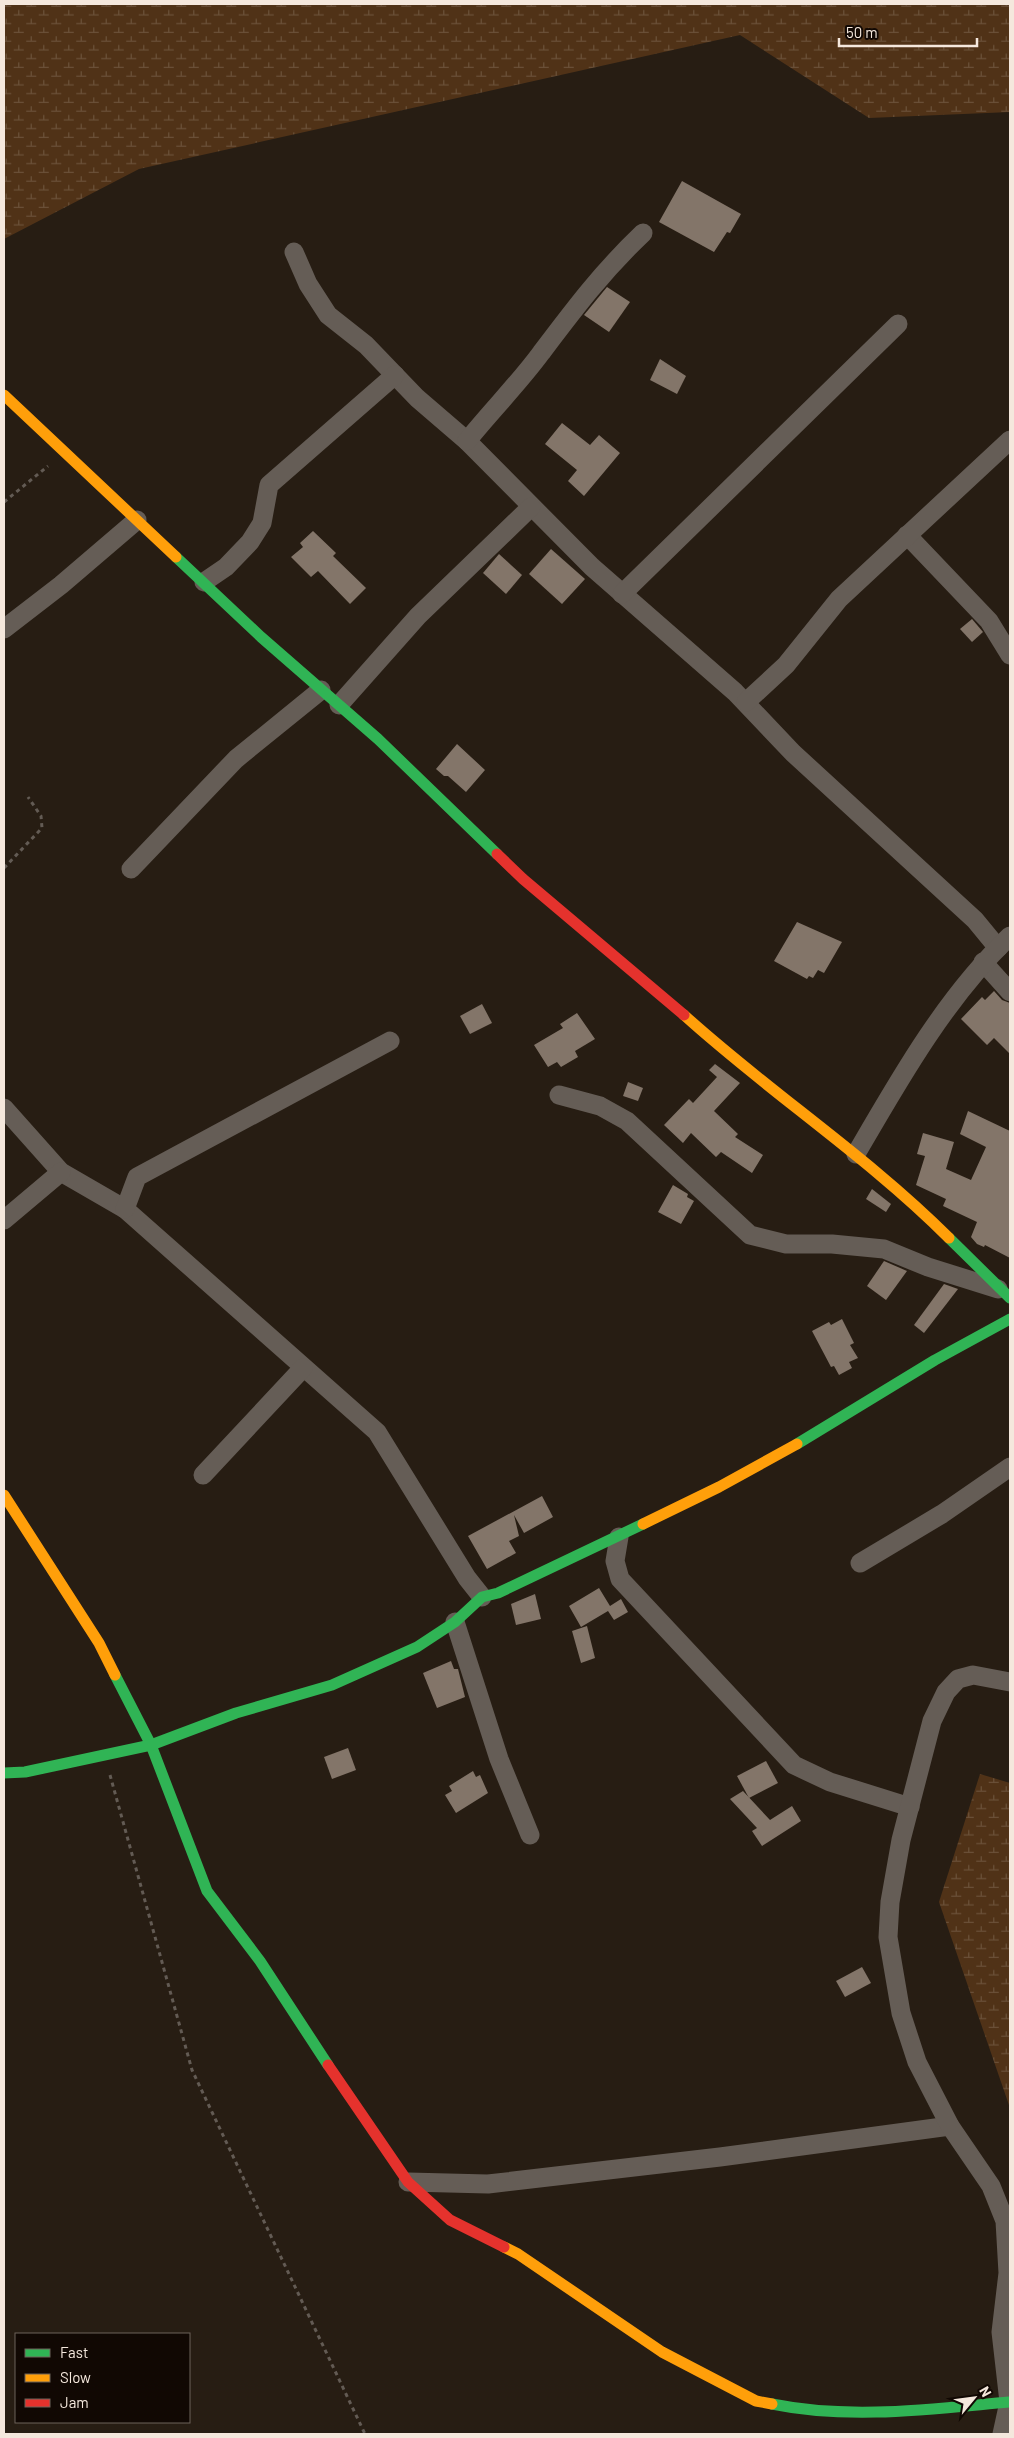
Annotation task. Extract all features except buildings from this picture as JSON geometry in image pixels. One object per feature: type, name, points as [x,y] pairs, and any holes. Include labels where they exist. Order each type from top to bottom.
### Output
[{"type":"street","points":[[467,440],[541,354],[564,320],[611,263],[643,233]]},
{"type":"street","points":[[294,252],[308,284],[328,315],[366,345],[417,398],[467,440],[531,507],[622,594],[746,702],[793,753],[976,920],[1004,942],[984,962],[937,1023],[856,1154]]},
{"type":"street","points":[[622,594],[898,324]]},
{"type":"street","points":[[204,582],[226,567],[250,542],[262,523],[269,485],[395,375]]},
{"type":"street","points":[[4,395],[321,690],[378,739],[523,879],[654,989],[717,1045],[856,1154],[918,1207],[1005,1293]]},
{"type":"street","points":[[746,702],[786,665],[839,599],[1010,440]]},
{"type":"street","points":[[339,705],[418,616],[531,507]]},
{"type":"street","points":[[4,628],[60,586],[137,520]]},
{"type":"street","points":[[907,535],[989,621],[1010,655]]},
{"type":"street","points":[[132,869],[236,759],[321,690]]},
{"type":"street","points":[[984,962],[1010,992]]},
{"type":"street","points":[[124,1209],[137,1177],[390,1041]]},
{"type":"street","points":[[559,1095],[600,1106],[627,1121],[750,1235],[786,1244],[832,1244],[884,1248],[928,1267],[1005,1293]]},
{"type":"street","points":[[4,1108],[61,1172],[124,1209],[378,1432],[467,1578],[482,1597]]},
{"type":"street","points":[[4,1220],[61,1172]]},
{"type":"street","points":[[4,1773],[25,1772],[152,1745],[236,1713],[332,1685],[417,1647],[455,1622],[482,1597],[498,1592],[619,1536],[719,1487],[802,1441],[935,1360],[1010,1319]]},
{"type":"street","points":[[203,1475],[303,1368]]},
{"type":"street","points":[[860,1563],[942,1514],[1010,1467]]},
{"type":"street","points":[[4,1495],[99,1643],[152,1745],[207,1891],[260,1961],[319,2052],[408,2182],[450,2220],[518,2254],[662,2352],[756,2401],[795,2409],[877,2413],[1009,2402]]},
{"type":"street","points":[[619,1536],[615,1561],[620,1579],[794,1765],[830,1782],[910,1807]]},
{"type":"street","points":[[455,1622],[499,1759],[530,1834]]},
{"type":"street","points":[[1002,2434],[1009,2402],[1001,2332],[1008,2273],[1005,2220],[991,2186],[950,2126],[917,2062],[901,2013],[888,1937],[890,1902],[901,1840],[932,1720],[946,1692],[958,1679],[973,1675],[1010,1682]]},
{"type":"street","points":[[408,2182],[488,2184],[720,2157],[950,2126]]},
{"type":"path","points":[[4,502],[65,451]]},
{"type":"path","points":[[4,868],[42,828],[40,816],[28,797]]},
{"type":"path","points":[[105,1755],[192,2070],[365,2434]]},
{"type":"green space","points":[[4,4],[1010,4],[1010,112],[869,118],[740,35],[139,169],[4,239]]},
{"type":"green space","points":[[980,1774],[1010,1783],[1010,2108],[939,1902]]},
{"type":"traffic: fast","points":[[176,557],[261,637],[378,739],[497,854]]},
{"type":"traffic: fast","points":[[949,1238],[1010,1298]]},
{"type":"traffic: fast","points":[[797,1444],[935,1360],[1010,1319]]},
{"type":"traffic: fast","points":[[4,1773],[25,1772],[151,1745],[236,1713],[332,1685],[417,1647],[455,1622],[482,1597],[498,1593],[643,1524]]},
{"type":"traffic: fast","points":[[115,1675],[151,1745],[207,1891],[260,1961],[328,2065]]},
{"type":"traffic: fast","points":[[772,2404],[801,2409],[890,2412],[1009,2402]]},
{"type":"traffic: slow","points":[[4,395],[176,557]]},
{"type":"traffic: slow","points":[[684,1015],[750,1071],[852,1152],[918,1208],[949,1238]]},
{"type":"traffic: slow","points":[[643,1524],[719,1487],[797,1444]]},
{"type":"traffic: slow","points":[[4,1495],[99,1643],[115,1675]]},
{"type":"traffic: slow","points":[[504,2247],[518,2254],[662,2352],[756,2401],[772,2404]]},
{"type":"traffic: jam","points":[[497,854],[523,879],[684,1015]]},
{"type":"traffic: jam","points":[[328,2065],[408,2182],[450,2220],[504,2247]]}]
